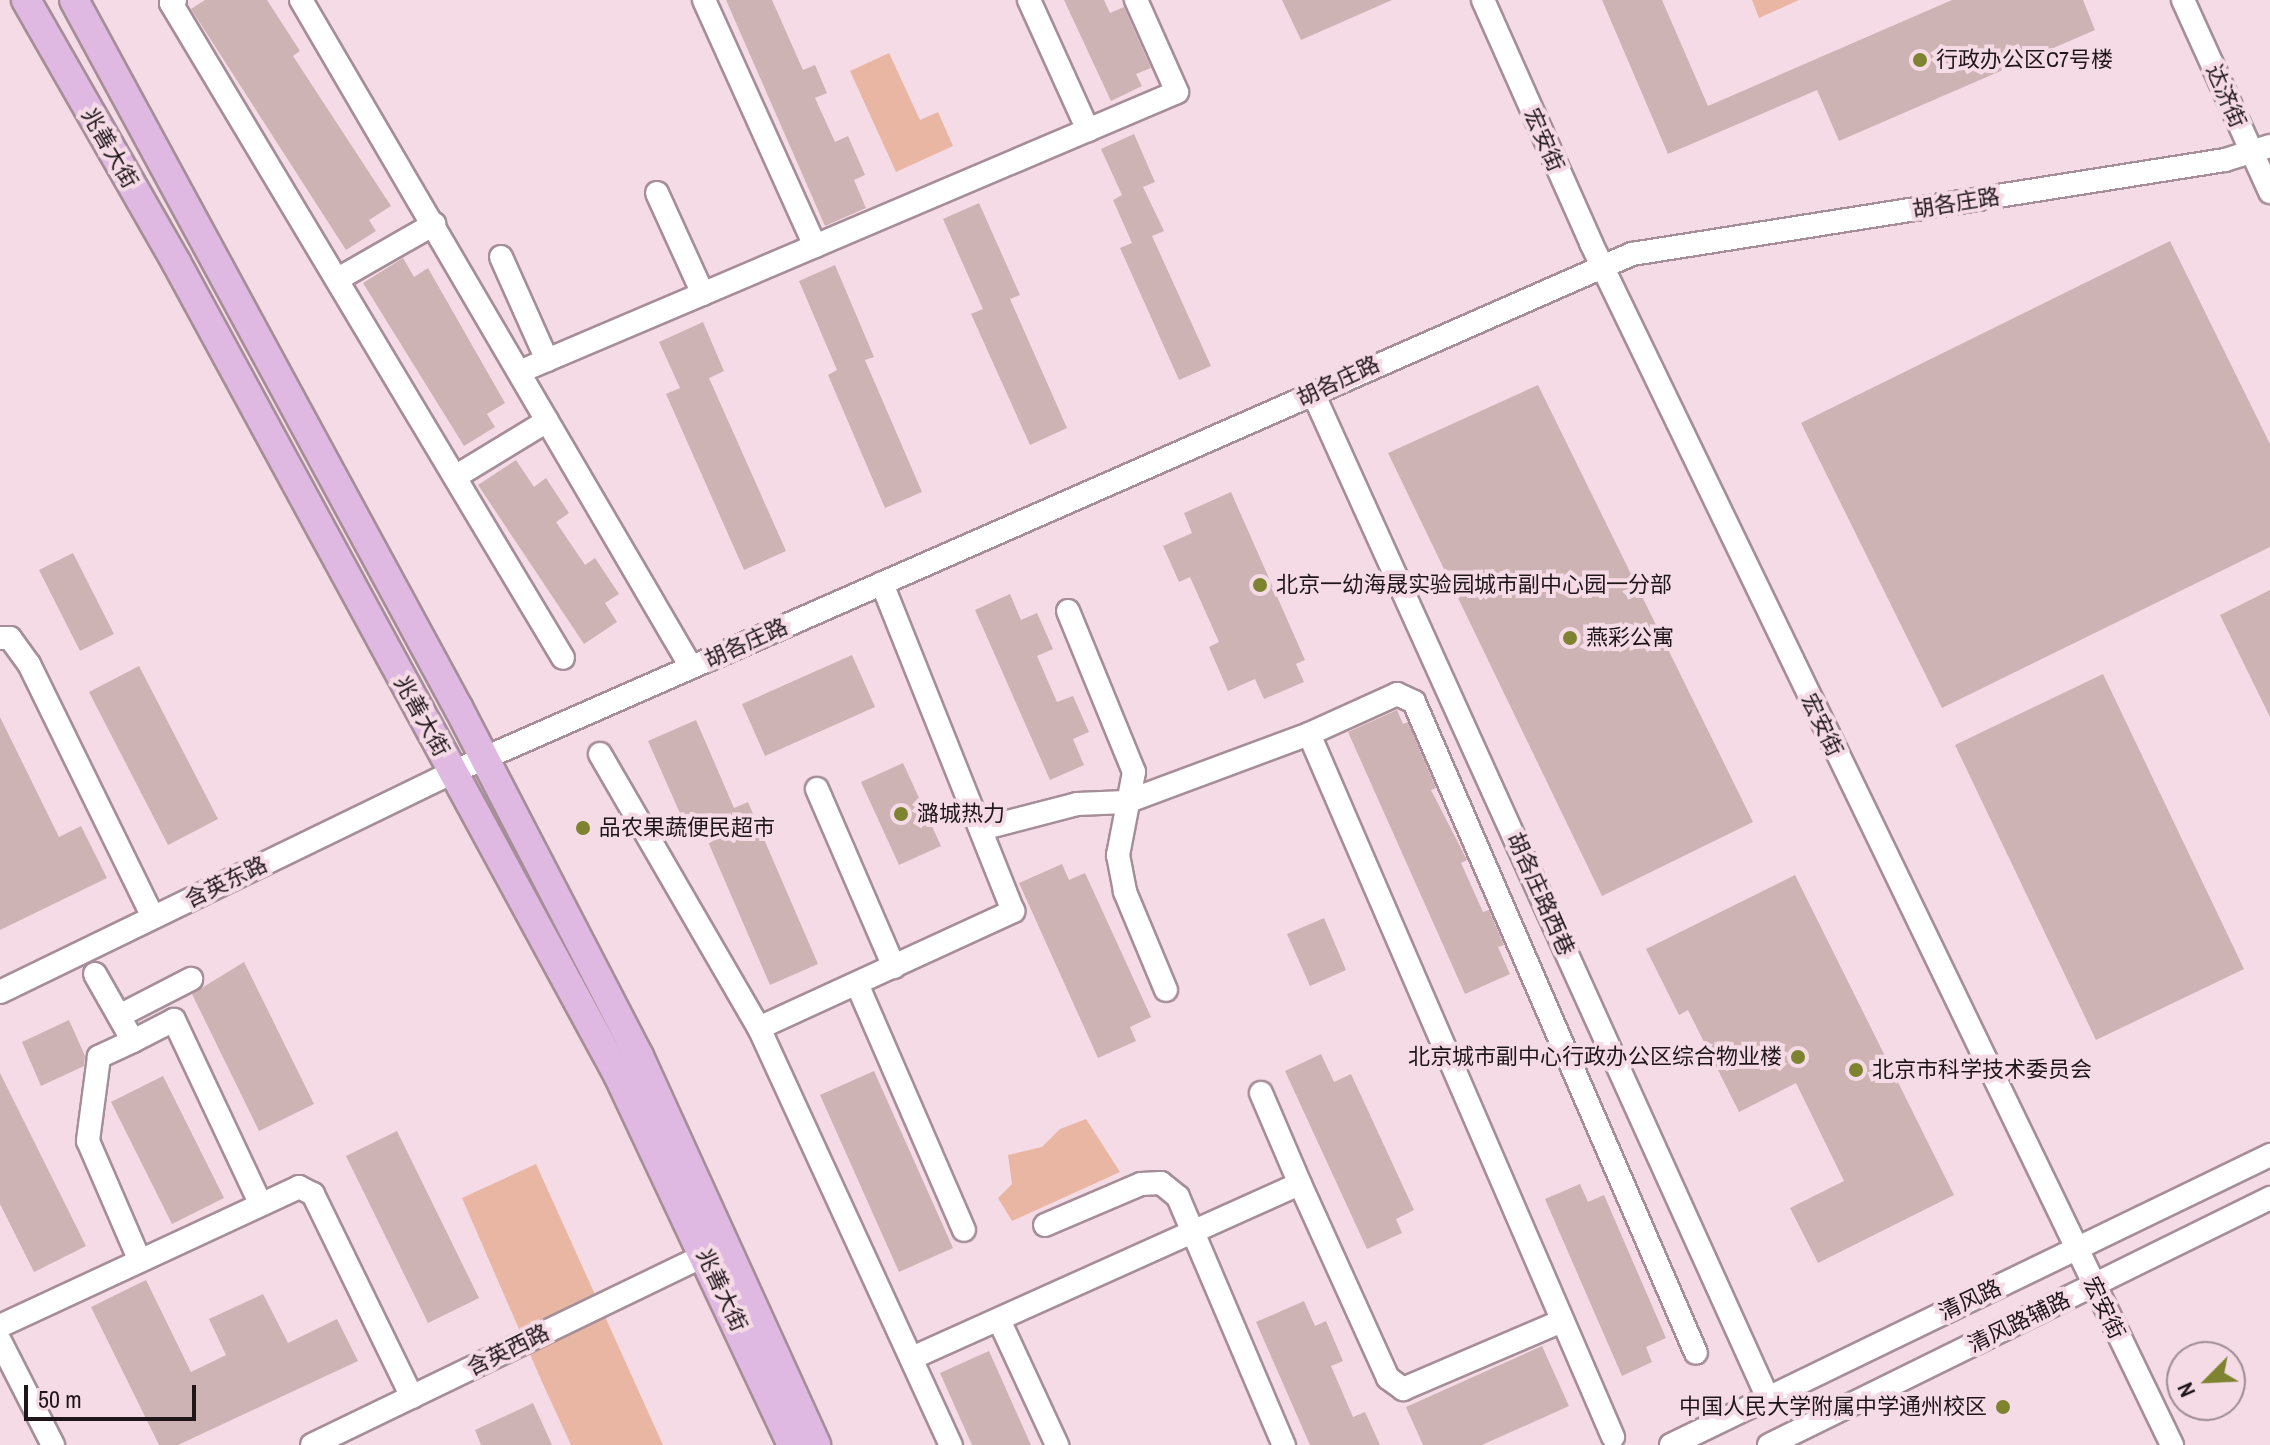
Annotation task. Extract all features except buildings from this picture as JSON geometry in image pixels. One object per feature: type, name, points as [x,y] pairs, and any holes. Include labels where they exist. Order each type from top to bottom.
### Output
[{"type":"main road","name":"兆善大街","points":[[26,0],[176,262],[618,1075],[792,1445]]},
{"type":"main road","name":"兆善大街","points":[[74,0],[483,759],[639,1056],[816,1445]]},
{"type":"street","points":[[175,0],[171,3],[563,658]]},
{"type":"street","points":[[301,0],[691,667]]},
{"type":"street","points":[[704,0],[815,246]]},
{"type":"street","points":[[1029,0],[1088,130]]},
{"type":"street","points":[[519,372],[1177,92],[1136,0]]},
{"type":"street","name":"宏安街","points":[[1483,0],[1602,267],[2172,1445]]},
{"type":"street","name":"达济街","points":[[2183,0],[2261,150],[2270,192]]},
{"type":"street","name":"胡各庄路","points":[[453,772],[1632,254],[2261,150]]},
{"type":"street","points":[[657,193],[703,294]]},
{"type":"street","points":[[338,279],[434,224]]},
{"type":"street","points":[[501,257],[547,360]]},
{"type":"street","name":"胡各庄路西巷","points":[[1313,393],[1767,1396]]},
{"type":"street","points":[[455,477],[547,421]]},
{"type":"street","points":[[759,1028],[1013,911],[882,583]]},
{"type":"street","points":[[1068,611],[1134,772],[1118,855],[1125,892],[1166,990]]},
{"type":"street","points":[[0,638],[10,638],[29,664],[153,917]]},
{"type":"street","points":[[981,829],[1077,804],[1126,802],[1309,734],[1397,694],[1414,702],[1696,1353]]},
{"type":"street","points":[[1309,734],[1613,1437]]},
{"type":"street","points":[[600,754],[759,1028],[951,1445]]},
{"type":"street","name":"含英东路","points":[[0,992],[453,772]]},
{"type":"street","points":[[817,789],[894,967]]},
{"type":"street","points":[[95,974],[133,1041]]},
{"type":"street","points":[[121,1015],[191,979]]},
{"type":"street","points":[[857,984],[964,1230]]},
{"type":"street","points":[[139,1259],[88,1141],[99,1057],[174,1020],[260,1203]]},
{"type":"street","points":[[1261,1093],[1388,1378],[1403,1389],[1562,1321]]},
{"type":"street","name":"清风路","points":[[1671,1445],[2270,1155]]},
{"type":"street","points":[[1045,1225],[1141,1184],[1161,1183],[1178,1197],[1281,1444]]},
{"type":"street","points":[[912,1358],[1000,1322],[1300,1184]]},
{"type":"street","points":[[0,1326],[299,1187],[313,1194],[412,1397]]},
{"type":"street","name":"清风路辅路","points":[[1769,1445],[2270,1198]]},
{"type":"street","name":"含英西路","points":[[312,1445],[705,1255]]},
{"type":"street","points":[[1000,1322],[1057,1445]]},
{"type":"street","points":[[0,1341],[53,1445]]},
{"type":"shaded area","points":[[1752,0],[1799,0],[1759,18]]},
{"type":"shaded area","points":[[889,53],[920,120],[938,112],[953,146],[896,172],[850,71]]},
{"type":"shaded area","points":[[1086,1119],[1120,1172],[1012,1221],[998,1198],[1012,1184],[1008,1155],[1042,1147],[1060,1129]]},
{"type":"shaded area","points":[[536,1164],[663,1445],[571,1445],[542,1382],[462,1198]]},
{"type":"place","name":"行政办公区C7号楼","points":[[1920,60]]},
{"type":"place","name":"北京一幼海晟实验园城市副中心园一分部","points":[[1260,585]]},
{"type":"place","name":"燕彩公寓","points":[[1570,638]]},
{"type":"place","name":"潞城热力","points":[[901,814]]},
{"type":"place","name":"品农果蔬便民超市","points":[[583,828]]},
{"type":"place","name":"北京城市副中心行政办公区综合物业楼","points":[[1798,1057]]},
{"type":"place","name":"北京市科学技术委员会","points":[[1856,1070]]},
{"type":"place","name":"中国人民大学附属中学通州校区","points":[[2003,1407]]}]
